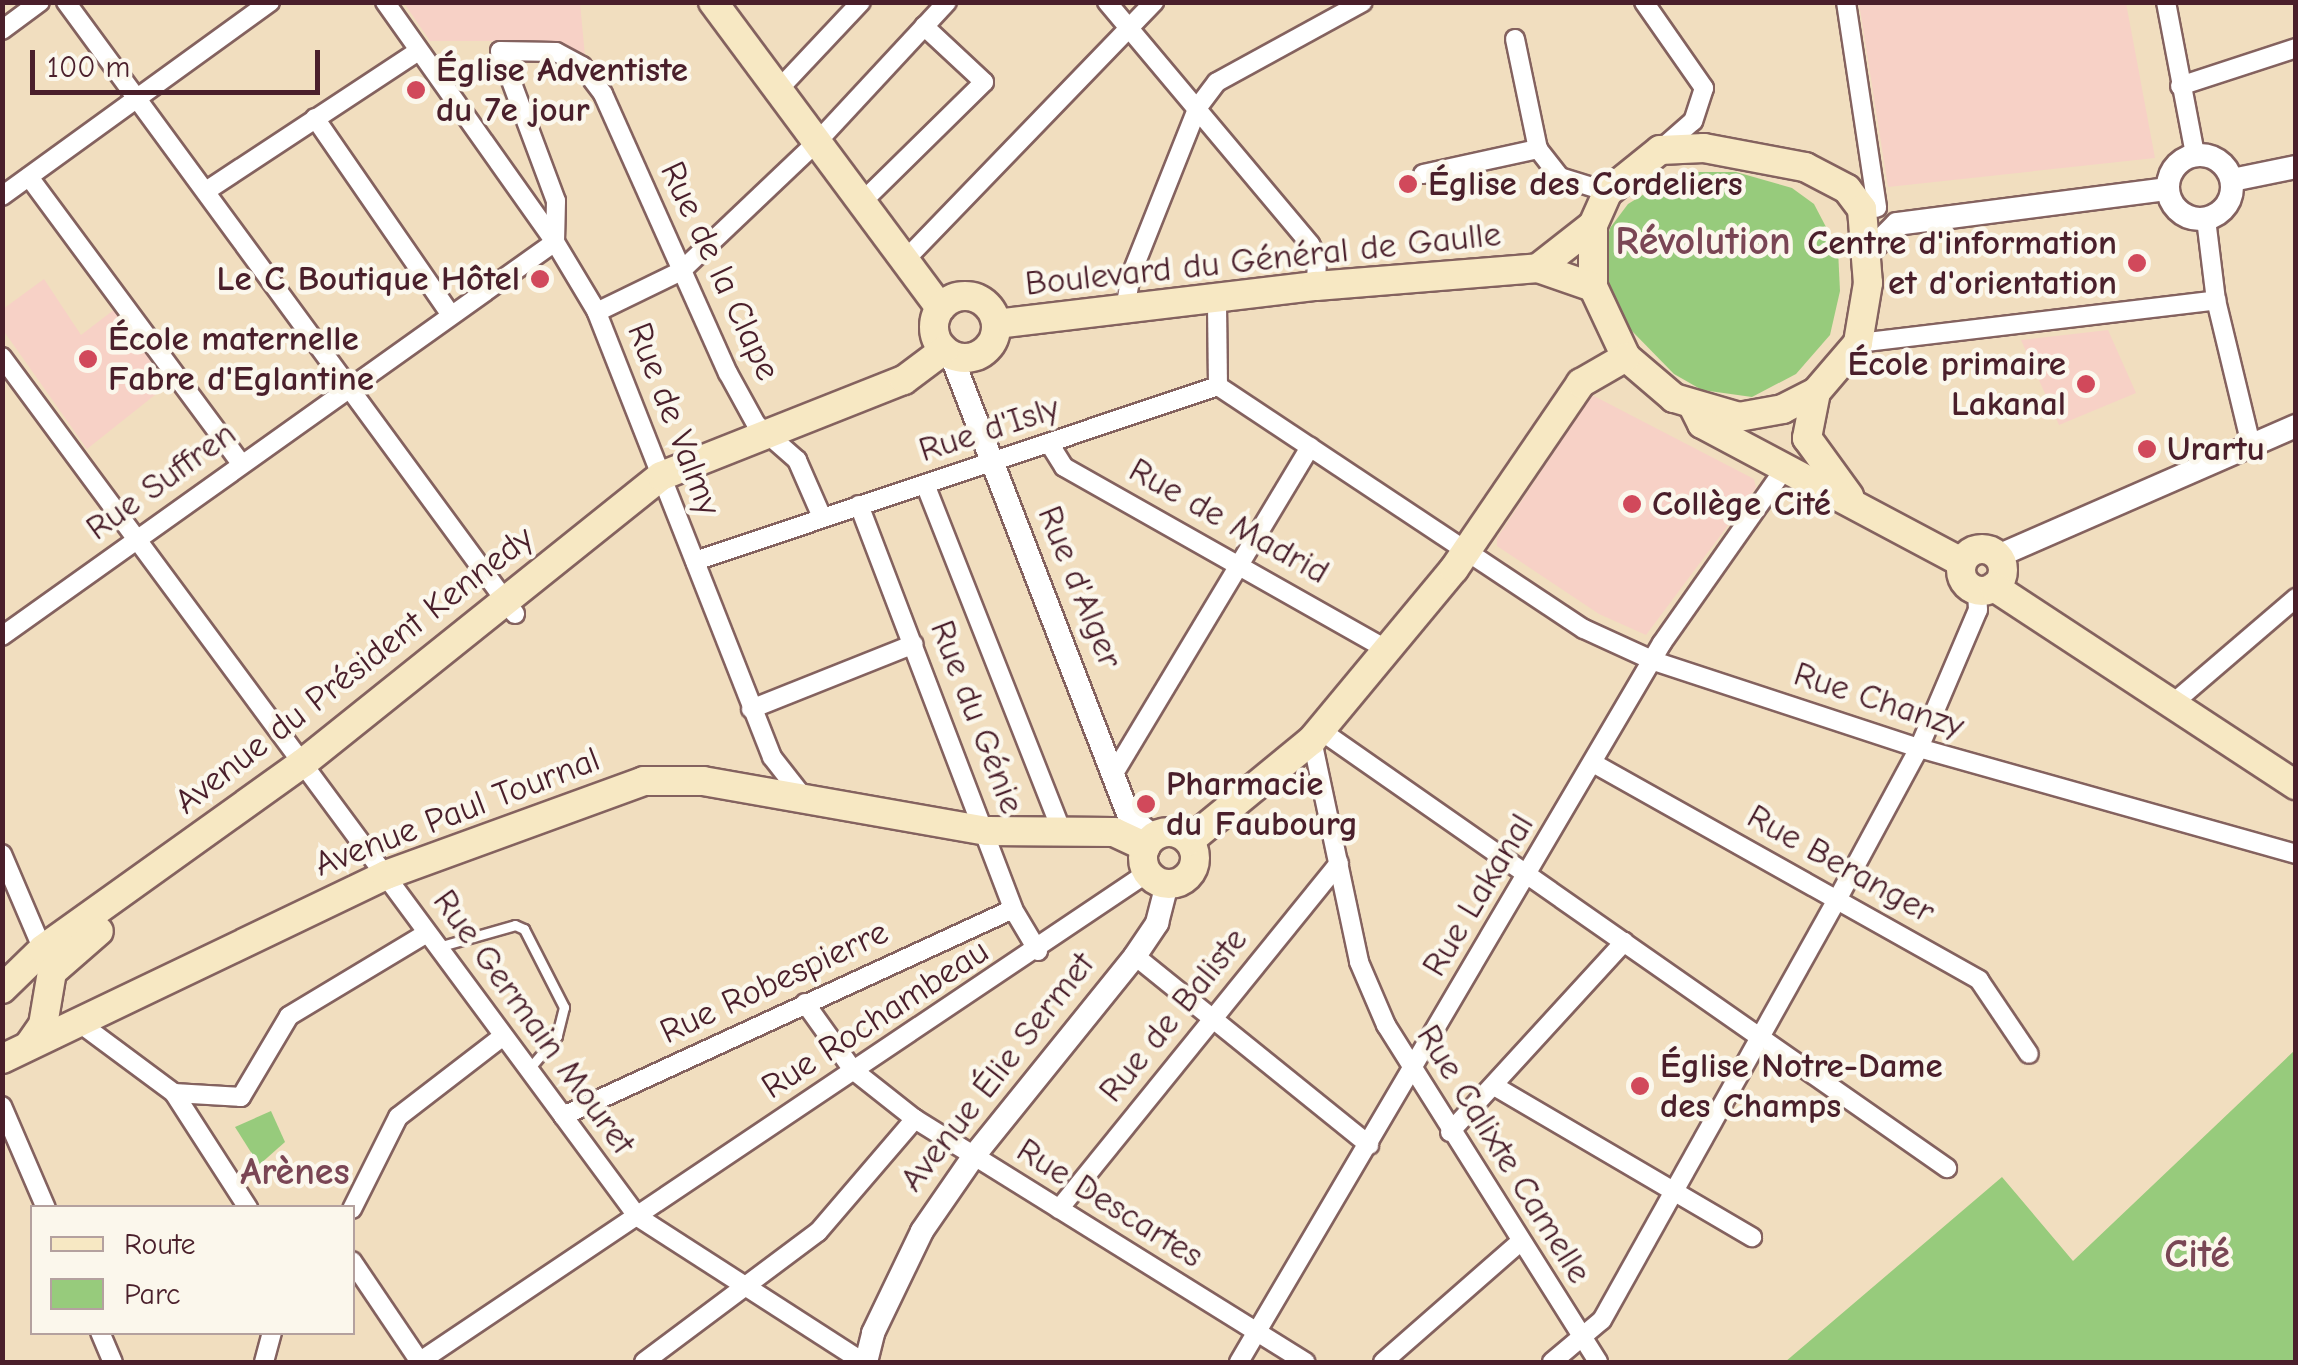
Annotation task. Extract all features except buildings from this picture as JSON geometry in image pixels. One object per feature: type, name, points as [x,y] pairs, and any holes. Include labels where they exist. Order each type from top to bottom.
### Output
[{"type":"main road","points":[[713,2],[940,308]]},
{"type":"main road","points":[[1704,148],[1782,160],[1827,177],[1866,200],[1868,254],[1858,343],[1816,392],[1783,410],[1739,417],[1694,408],[1626,357],[1592,287],[1593,225],[1608,192],[1660,150],[1704,148]]},
{"type":"main road","name":"Boulevard du Général de Gaulle","points":[[1538,268],[1593,225]]},
{"type":"main road","name":"Boulevard du Général de Gaulle","points":[[996,324],[1316,286],[1538,268],[1592,287]]},
{"type":"main road","points":[[956,297],[974,297],[989,307],[996,324],[986,350],[969,358],[947,352],[934,329],[940,308],[956,297]]},
{"type":"main road","name":"Avenue du Président Kennedy","points":[[2,989],[308,768],[664,483],[758,449],[765,433],[904,380],[947,352]]},
{"type":"main road","points":[[1154,860],[1184,880],[1194,866],[1189,842],[1316,735],[1467,552],[1581,383],[1626,357]]},
{"type":"main road","points":[[1816,392],[1807,438],[1856,504]]},
{"type":"main road","points":[[1694,408],[1702,424],[1962,562]]},
{"type":"main road","points":[[1962,562],[1979,549],[1998,556],[2002,576],[1985,589]]},
{"type":"main road","points":[[1962,562],[1965,582],[1985,589],[2294,782]]},
{"type":"main road","name":"Avenue Paul Tournal","points":[[2,1059],[386,875],[644,781],[702,781],[987,831],[1114,832],[1154,860],[1169,832],[1189,842]]},
{"type":"main road","points":[[30,1045],[47,1008],[47,960]]},
{"type":"main road","name":"Avenue du Président Kennedy","points":[[2,989],[23,986],[47,1008]]},
{"type":"street","points":[[2,30],[40,2]]},
{"type":"street","points":[[66,2],[510,608]]},
{"type":"street","points":[[2,196],[270,2]]},
{"type":"street","points":[[386,2],[556,242]]},
{"type":"street","points":[[778,90],[860,2]]},
{"type":"street","points":[[597,312],[681,271],[817,142],[947,2]]},
{"type":"street","points":[[1107,2],[1132,26],[1310,244],[1317,257],[1316,286]]},
{"type":"street","points":[[905,260],[1154,2]]},
{"type":"street","points":[[1125,309],[1130,275],[1198,107],[1217,82],[1362,2]]},
{"type":"street","points":[[1644,2],[1704,88],[1693,122],[1660,150]]},
{"type":"street","points":[[1846,2],[1866,200],[1897,224]]},
{"type":"street","points":[[2166,2],[2195,154]]},
{"type":"street","points":[[862,202],[984,82],[924,26]]},
{"type":"street","points":[[1515,39],[1538,148],[1560,177],[1608,192]]},
{"type":"street","points":[[2180,86],[2296,48]]},
{"type":"street","name":"Rue de Valmy","points":[[500,51],[556,201],[556,242],[597,312],[751,709],[782,777],[809,802]]},
{"type":"street","name":"Rue de la Clape","points":[[500,51],[556,52],[582,66],[603,94],[728,373],[765,433],[797,460],[822,517]]},
{"type":"street","points":[[206,191],[418,52]]},
{"type":"street","points":[[315,118],[450,314]]},
{"type":"street","points":[[1423,174],[1538,148]]},
{"type":"street","points":[[2195,154],[2216,158],[2232,180],[2228,202],[2206,219],[2180,213],[2167,189],[2174,167],[2195,154]]},
{"type":"street","points":[[2232,180],[2296,168]]},
{"type":"street","points":[[30,177],[241,463]]},
{"type":"street","points":[[1868,254],[1897,224],[2167,189]]},
{"type":"street","points":[[2206,219],[2216,300],[2250,445]]},
{"type":"street","name":"Rue Suffren","points":[[2,636],[348,386],[556,242]]},
{"type":"street","points":[[1217,298],[1218,386]]},
{"type":"street","points":[[1858,343],[2216,300]]},
{"type":"street","name":"Rue d'Alger","points":[[947,352],[1116,770],[1129,816],[1154,860]]},
{"type":"street","name":"Rue Germain Mouret","points":[[2,356],[638,1218]]},
{"type":"street","name":"Rue d'Isly","points":[[695,561],[1218,386]]},
{"type":"street","name":"Rue Chanzy","points":[[1218,386],[1584,629],[1654,661],[1919,748],[2296,854]]},
{"type":"street","points":[[1998,556],[2296,426]]},
{"type":"street","name":"Rue de Madrid","points":[[1050,443],[1064,467],[1386,649]]},
{"type":"street","points":[[1116,770],[1310,447]]},
{"type":"street","name":"Rue Lakanal","points":[[1239,1362],[1654,661],[1785,468]]},
{"type":"street","points":[[926,484],[1062,831]]},
{"type":"street","name":"Rue du Génie","points":[[859,504],[1014,908],[1038,951]]},
{"type":"street","points":[[1552,1362],[1602,1320],[1761,1038],[1919,748],[1985,589]]},
{"type":"street","points":[[2172,705],[2296,598]]},
{"type":"street","points":[[751,709],[914,644]]},
{"type":"street","points":[[1316,735],[1624,942],[1947,1168]]},
{"type":"street","name":"Rue Calixte Camelle","points":[[1316,735],[1359,962],[1413,1070],[1450,1132],[1598,1362]]},
{"type":"street","name":"Rue Beranger","points":[[1593,763],[1980,980],[2030,1054]]},
{"type":"street","points":[[2,854],[47,960]]},
{"type":"street","name":"Rue Rochambeau","points":[[420,1362],[853,1070],[1038,951],[1154,860]]},
{"type":"street","name":"Avenue Élie Sermet","points":[[865,1362],[874,1333],[922,1231],[972,1157],[1157,923],[1154,860]]},
{"type":"street","name":"Rue de Baliste","points":[[1059,1209],[1338,863]]},
{"type":"street","name":"Rue Robespierre","points":[[563,1116],[1014,908]]},
{"type":"street","points":[[174,1092],[240,1097],[289,1016],[433,940]]},
{"type":"street","points":[[1450,1132],[1496,1088],[1624,942]]},
{"type":"street","points":[[1134,956],[1368,1145]]},
{"type":"street","name":"Rue Descartes","points":[[805,1004],[853,1070],[915,1119],[1306,1362]]},
{"type":"street","points":[[77,1021],[174,1092],[246,1205]]},
{"type":"street","points":[[354,1205],[398,1117],[502,1037]]},
{"type":"street","points":[[1496,1088],[1752,1238]]},
{"type":"street","points":[[2,1106],[45,1205]]},
{"type":"street","points":[[644,1362],[750,1289],[862,1188],[915,1119]]},
{"type":"street","points":[[638,1218],[865,1362]]},
{"type":"street","points":[[1383,1362],[1519,1243]]},
{"type":"street","points":[[355,1265],[420,1362]]},
{"type":"street","points":[[101,1335],[113,1362]]},
{"type":"street","points":[[264,1362],[271,1335]]},
{"type":"lane","points":[[433,940],[515,926],[524,929],[564,1007],[557,1036],[528,1070]]},
{"type":"shaded area","points":[[404,3],[580,3],[585,56],[554,41],[430,41]]},
{"type":"shaded area","points":[[1859,3],[2126,3],[2155,158],[1888,187]]},
{"type":"shaded area","name":"École maternelle Fabre d'Eglantine","points":[[44,279],[81,335],[115,309],[170,383],[87,449],[3,330],[3,309]]},
{"type":"shaded area","name":"École primaire Lakanal","points":[[2108,330],[2136,393],[2059,425],[2021,340]]},
{"type":"shaded area","name":"Collège Cité","points":[[1592,395],[1754,479],[1756,488],[1646,635],[1599,614],[1497,546],[1497,538]]},
{"type":"green space","points":[[1736,172],[1792,188],[1814,204],[1838,250],[1840,291],[1830,335],[1796,374],[1752,397],[1702,390],[1674,374],[1628,327],[1608,287],[1603,257],[1610,228],[1628,204],[1675,175]]},
{"type":"green space","points":[[2295,1050],[2295,1362],[1785,1362],[2002,1177],[2073,1261]]},
{"type":"green space","points":[[271,1111],[285,1142],[259,1165],[235,1127]]},
{"type":"place","name":"Église Adventiste du 7e jour","points":[[416,90]]},
{"type":"place","name":"Église des Cordeliers","points":[[1408,184]]},
{"type":"place","name":"Centre d'information et d'orientation","points":[[2137,263]]},
{"type":"place","name":"Le C Boutique Hôtel","points":[[540,279]]},
{"type":"place","name":"École maternelle Fabre d'Eglantine","points":[[88,359]]},
{"type":"place","name":"École primaire Lakanal","points":[[2086,384]]},
{"type":"place","name":"Urartu","points":[[2147,449]]},
{"type":"place","name":"Collège Cité","points":[[1632,504]]},
{"type":"place","name":"Pharmacie du Faubourg","points":[[1146,804]]},
{"type":"place","name":"Église Notre-Dame des Champs","points":[[1640,1086]]},
{"type":"district","name":"Révolution","points":[[1703,241]]},
{"type":"district","name":"Arènes","points":[[295,1173]]},
{"type":"district","name":"Cité","points":[[2197,1254]]}]
